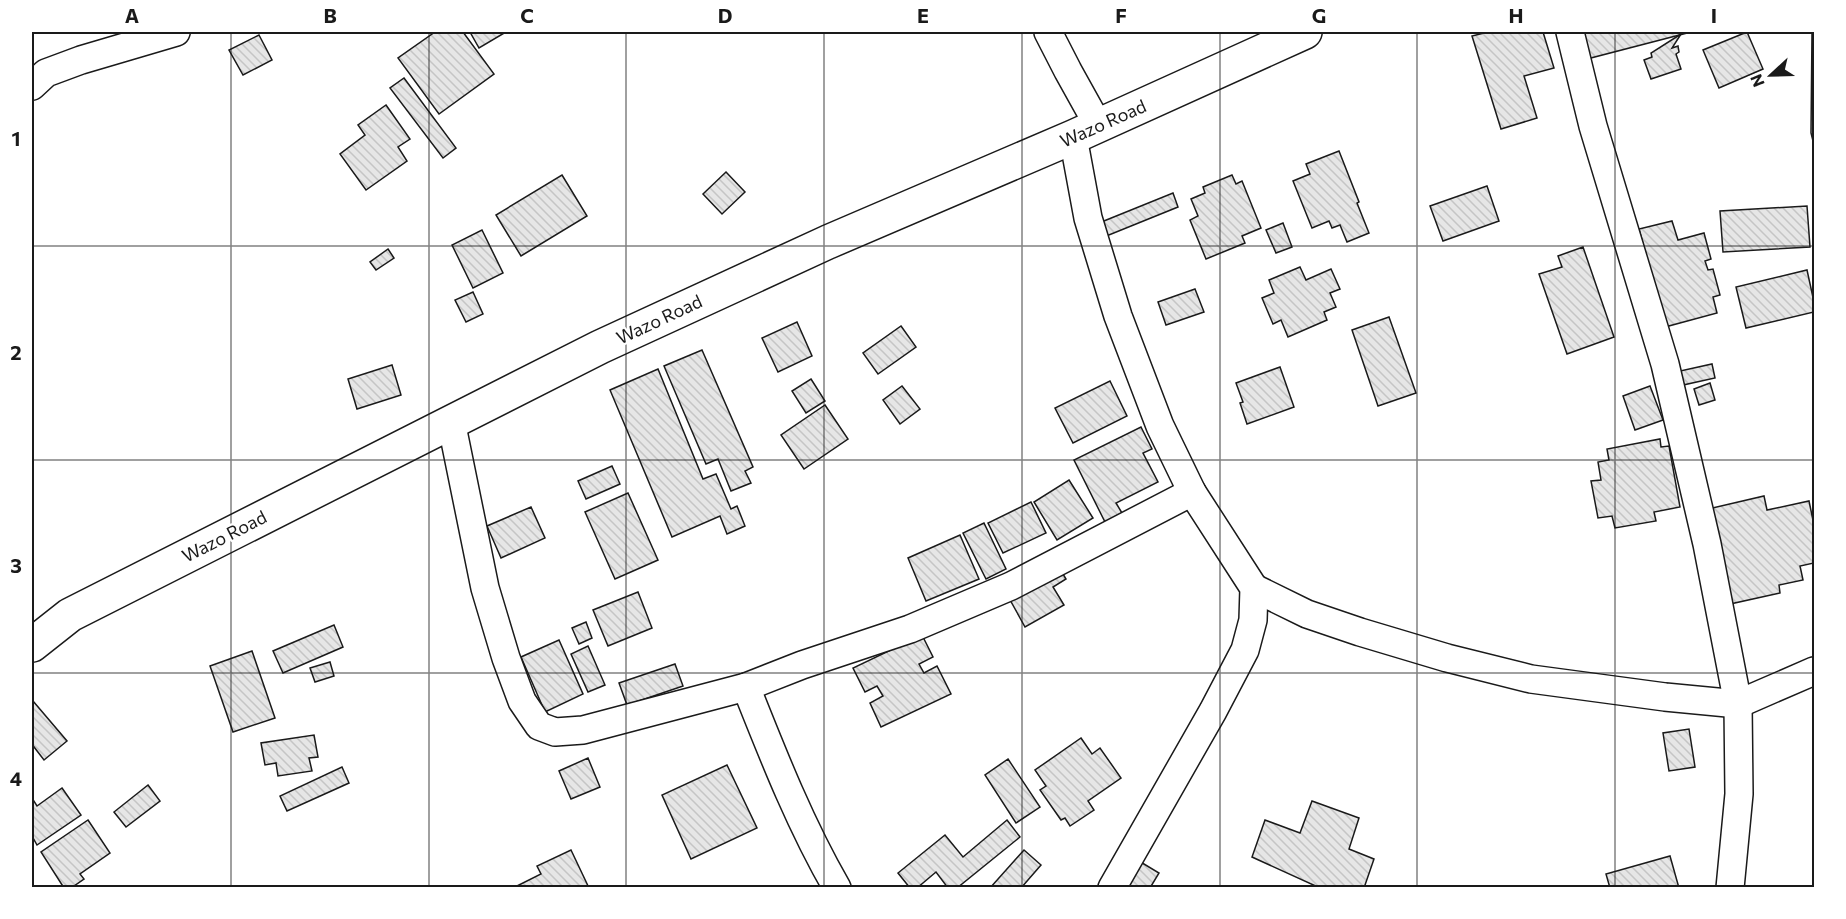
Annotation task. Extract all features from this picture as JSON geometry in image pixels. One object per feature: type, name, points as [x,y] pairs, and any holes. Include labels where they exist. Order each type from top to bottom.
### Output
[{"type":"main road","name":"Wazo Road","points":[[32,645],[70,615],[600,347],[828,242],[1086,131],[1305,32]]},
{"type":"street","points":[[32,86],[46,74],[81,60],[176,32]]},
{"type":"street","points":[[1048,32],[1068,71],[1086,131],[1088,218],[1118,316],[1160,426],[1192,492],[1254,588],[1307,614],[1447,658],[1531,680],[1738,704],[1815,671]]},
{"type":"street","points":[[1570,32],[1593,126],[1665,364],[1707,544],[1738,704],[1738,794],[1730,888]]},
{"type":"street","points":[[451,421],[485,588],[506,658],[522,701],[539,726],[555,732],[583,730],[746,687],[802,665],[910,629],[1011,586],[1192,492]]},
{"type":"street","points":[[1112,888],[1213,711],[1245,650],[1253,620],[1254,588]]},
{"type":"street","points":[[746,687],[778,766],[837,888]]},
{"type":"building","points":[[435,32],[463,32],[494,74],[439,114],[398,58]]},
{"type":"building","points":[[470,32],[506,32],[479,48]]},
{"type":"building","points":[[1488,32],[1543,32],[1554,68],[1524,76],[1537,118],[1501,129],[1472,36]]},
{"type":"building","points":[[1575,32],[1691,32],[1583,60]]},
{"type":"building","points":[[1747,32],[1763,69],[1719,88],[1703,50]]},
{"type":"building","points":[[1812,32],[1814,32],[1814,145],[1811,133]]},
{"type":"building","points":[[1681,34],[1672,48],[1678,46],[1679,52],[1676,54],[1681,69],[1651,79],[1644,60],[1652,57],[1651,53]]},
{"type":"building","points":[[259,35],[272,60],[243,75],[229,50]]},
{"type":"building","points":[[404,78],[456,148],[443,158],[390,88]]},
{"type":"building","points":[[386,105],[410,139],[398,147],[407,161],[366,190],[340,154],[365,135],[358,125]]},
{"type":"building","points":[[1339,151],[1369,233],[1347,242],[1340,225],[1332,228],[1329,221],[1312,228],[1293,181],[1310,174],[1306,164]]},
{"type":"building","points":[[726,172],[745,192],[722,214],[703,194]]},
{"type":"building","points":[[562,175],[587,216],[521,256],[496,215]]},
{"type":"building","points":[[1232,175],[1236,184],[1242,181],[1261,228],[1242,236],[1245,243],[1206,259],[1190,220],[1198,216],[1191,199],[1205,193],[1203,187]]},
{"type":"building","points":[[1487,186],[1499,221],[1443,241],[1430,206]]},
{"type":"building","points":[[1173,193],[1178,207],[1099,239],[1094,225]]},
{"type":"building","points":[[1807,206],[1810,247],[1723,252],[1720,211]]},
{"type":"building","points":[[1672,221],[1678,240],[1704,233],[1711,259],[1705,261],[1708,270],[1713,269],[1720,295],[1713,297],[1717,313],[1665,327],[1639,229]]},
{"type":"building","points":[[1283,223],[1292,247],[1276,253],[1266,230]]},
{"type":"building","points":[[482,230],[503,273],[473,288],[452,245]]},
{"type":"building","points":[[1583,247],[1614,337],[1567,354],[1539,274],[1562,267],[1558,256]]},
{"type":"building","points":[[388,249],[394,258],[376,270],[370,262]]},
{"type":"building","points":[[1300,267],[1306,280],[1331,269],[1340,289],[1330,293],[1336,307],[1324,312],[1327,320],[1288,337],[1281,320],[1273,324],[1262,298],[1274,293],[1269,280]]},
{"type":"building","points":[[1807,270],[1814,312],[1746,328],[1736,287]]},
{"type":"building","points":[[1195,289],[1204,312],[1166,325],[1158,302]]},
{"type":"building","points":[[473,292],[483,314],[466,322],[455,300]]},
{"type":"building","points":[[1389,317],[1416,393],[1378,406],[1352,330]]},
{"type":"building","points":[[797,322],[812,356],[778,372],[762,338]]},
{"type":"building","points":[[901,326],[916,347],[878,374],[863,353]]},
{"type":"building","points":[[702,350],[753,467],[745,471],[751,483],[731,491],[718,459],[706,464],[664,366]]},
{"type":"building","points":[[1712,364],[1715,378],[1683,385],[1680,371]]},
{"type":"building","points":[[392,365],[401,395],[357,409],[348,379]]},
{"type":"building","points":[[1280,367],[1294,407],[1247,424],[1240,403],[1243,402],[1236,383]]},
{"type":"building","points":[[658,369],[703,479],[716,474],[731,509],[737,506],[745,526],[727,534],[720,516],[672,537],[610,390]]},
{"type":"building","points":[[811,379],[825,401],[806,413],[792,391]]},
{"type":"building","points":[[1110,381],[1127,416],[1073,443],[1055,408]]},
{"type":"building","points":[[1710,383],[1715,400],[1699,405],[1694,389]]},
{"type":"building","points":[[902,386],[920,409],[900,424],[883,400]]},
{"type":"building","points":[[1650,386],[1663,420],[1635,430],[1623,396]]},
{"type":"building","points":[[825,405],[848,439],[804,469],[781,435]]},
{"type":"building","points":[[1141,427],[1152,449],[1143,453],[1158,482],[1116,503],[1122,513],[1105,522],[1074,460]]},
{"type":"building","points":[[1660,439],[1661,447],[1669,446],[1680,507],[1654,512],[1656,521],[1615,528],[1612,516],[1598,518],[1591,481],[1601,480],[1598,462],[1609,460],[1607,449]]},
{"type":"building","points":[[612,466],[620,484],[586,499],[578,481]]},
{"type":"building","points":[[1069,480],[1093,518],[1057,540],[1034,502]]},
{"type":"building","points":[[628,493],[658,560],[615,579],[585,512]]},
{"type":"building","points":[[1764,496],[1767,510],[1809,501],[1814,525],[1814,563],[1800,566],[1803,580],[1779,585],[1780,593],[1730,604],[1708,509]]},
{"type":"building","points":[[1031,502],[1046,533],[1003,553],[988,523]]},
{"type":"building","points":[[531,507],[545,538],[501,558],[487,526]]},
{"type":"building","points":[[984,523],[1006,569],[986,579],[963,533]]},
{"type":"building","points":[[960,535],[979,579],[926,601],[908,558]]},
{"type":"building","points":[[1060,569],[1066,579],[1053,587],[1064,605],[1025,627],[1009,598]]},
{"type":"building","points":[[638,592],[652,628],[608,646],[593,610]]},
{"type":"building","points":[[586,622],[592,638],[579,644],[572,628]]},
{"type":"building","points":[[334,625],[343,647],[283,673],[273,651]]},
{"type":"building","points":[[922,635],[933,657],[919,664],[924,673],[937,666],[951,694],[881,727],[870,703],[883,696],[877,686],[865,692],[853,668]]},
{"type":"building","points":[[559,640],[583,694],[545,712],[521,657]]},
{"type":"building","points":[[588,646],[605,685],[588,692],[571,654]]},
{"type":"building","points":[[252,651],[275,718],[233,732],[210,666]]},
{"type":"building","points":[[330,662],[334,676],[315,682],[310,668]]},
{"type":"building","points":[[675,664],[683,686],[627,705],[619,683]]},
{"type":"building","points":[[33,701],[67,741],[44,760],[34,747],[32,749]]},
{"type":"building","points":[[1689,729],[1695,767],[1669,771],[1663,733]]},
{"type":"building","points":[[314,735],[318,757],[309,758],[312,771],[278,776],[276,763],[265,765],[261,743]]},
{"type":"building","points":[[1081,738],[1092,754],[1100,748],[1121,778],[1088,801],[1094,810],[1070,826],[1065,818],[1061,820],[1040,790],[1046,786],[1035,770]]},
{"type":"building","points":[[588,758],[600,787],[571,799],[559,771]]},
{"type":"building","points":[[1008,759],[1040,807],[1016,823],[985,775]]},
{"type":"building","points":[[727,765],[757,828],[691,859],[662,795]]},
{"type":"building","points":[[342,767],[349,783],[287,811],[280,796]]},
{"type":"building","points":[[148,785],[160,801],[126,827],[114,812]]},
{"type":"building","points":[[62,788],[81,815],[37,845],[32,836],[32,798],[37,806]]},
{"type":"building","points":[[1312,801],[1359,818],[1349,849],[1374,859],[1364,888],[1320,888],[1252,857],[1265,820],[1300,833]]},
{"type":"building","points":[[88,820],[110,853],[80,874],[84,879],[71,888],[64,888],[41,852]]},
{"type":"building","points":[[1007,820],[1020,837],[957,888],[948,888],[936,872],[917,888],[910,888],[898,873],[945,835],[963,857]]},
{"type":"building","points":[[571,850],[589,888],[513,888],[541,874],[537,866]]},
{"type":"building","points":[[1024,850],[1041,865],[1021,888],[990,888]]},
{"type":"building","points":[[1670,856],[1679,888],[1610,888],[1606,874]]},
{"type":"building","points":[[1134,858],[1159,873],[1150,888],[1116,888]]}]
